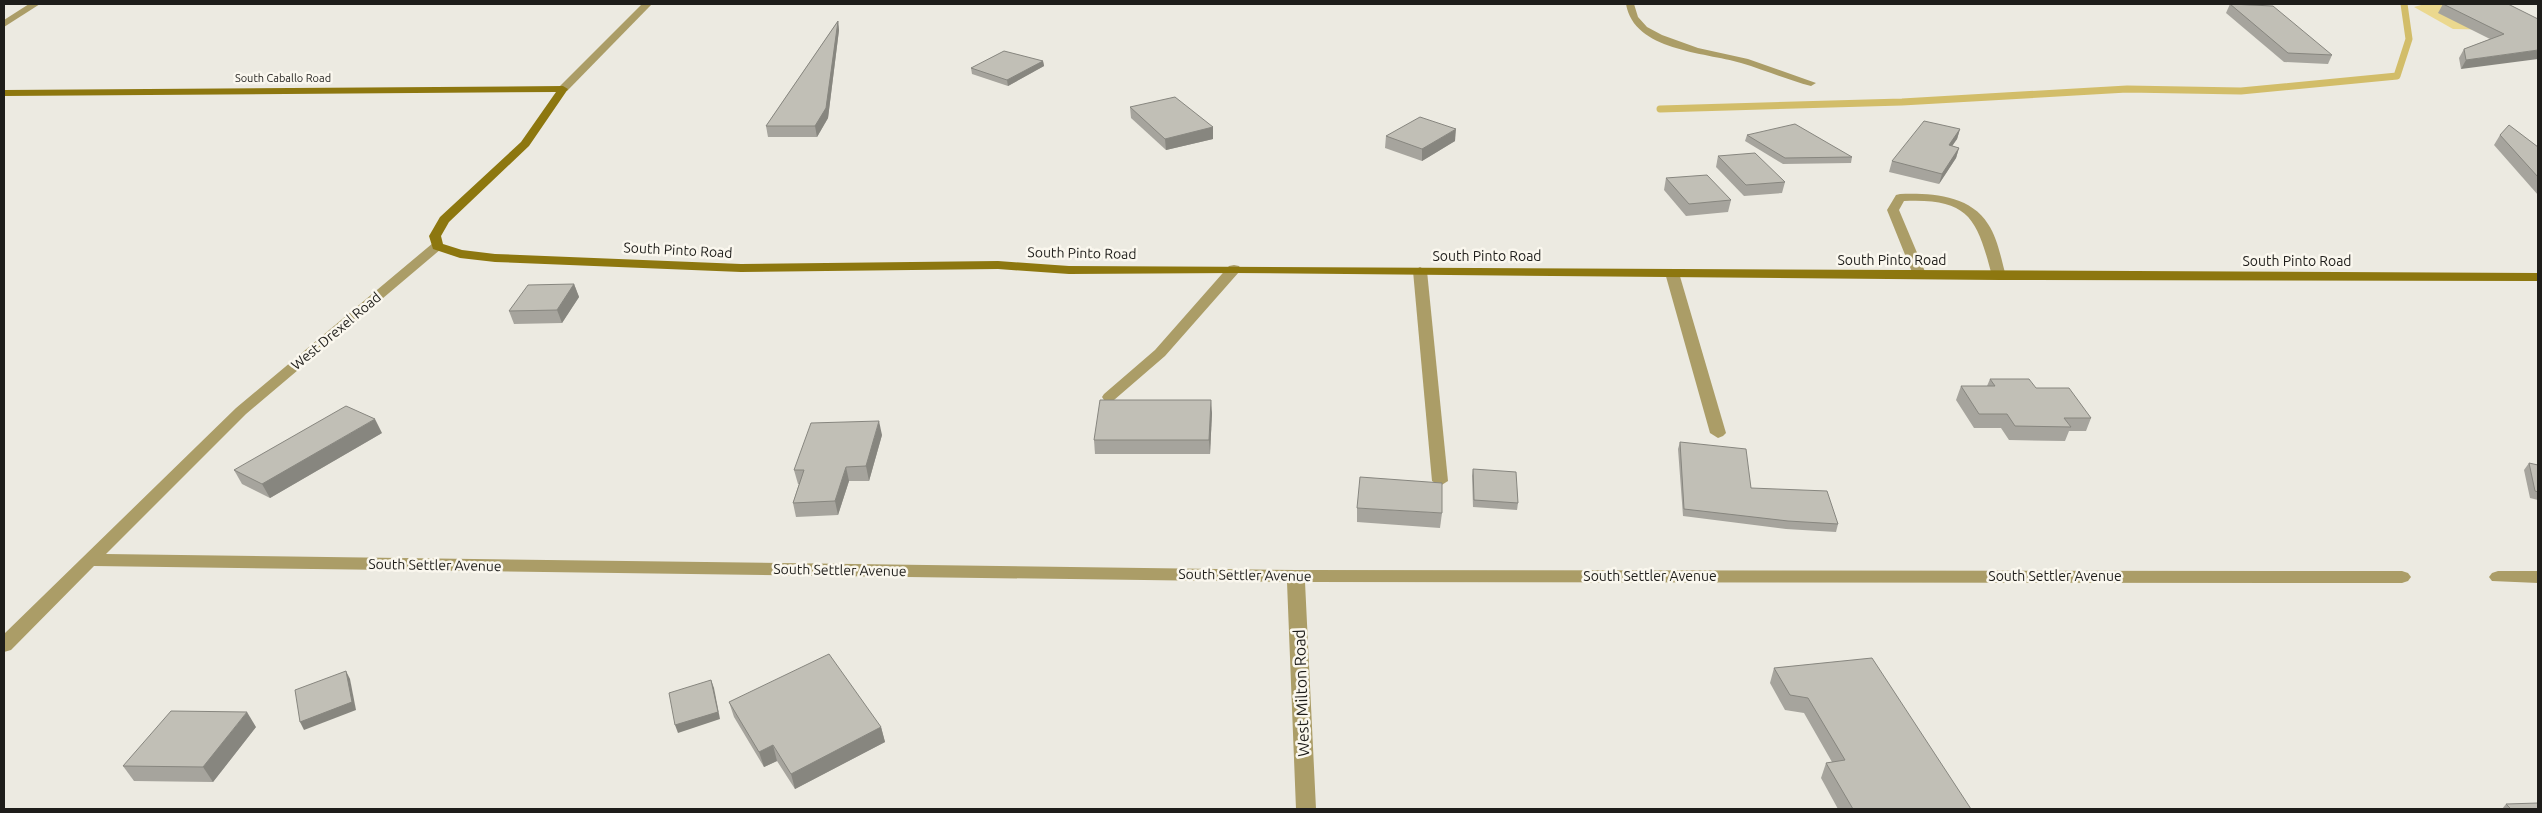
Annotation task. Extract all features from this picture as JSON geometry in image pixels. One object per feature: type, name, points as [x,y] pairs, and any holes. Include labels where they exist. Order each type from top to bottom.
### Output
[{"type":"street","points":[[4,24],[35,4]]},
{"type":"street","points":[[437,246],[435,236],[444,220],[525,144],[563,89],[647,4]]},
{"type":"street","points":[[1630,4],[1635,19],[1643,28],[1673,44],[1742,61],[1810,83]]},
{"type":"street","name":"South Caballo Road","points":[[4,93],[563,89]]},
{"type":"street","points":[[1918,274],[1893,210],[1900,198],[1932,196],[1962,206],[1982,224],[1999,276]]},
{"type":"street","name":"South Pinto Road","points":[[437,246],[460,254],[495,258],[741,268],[998,265],[1069,270],[1234,269],[1999,276],[2538,277]]},
{"type":"street","name":"West Drexel Road","points":[[4,645],[241,411],[437,246]]},
{"type":"street","points":[[1109,397],[1138,376],[1197,314],[1234,269]]},
{"type":"street","points":[[1420,271],[1440,481]]},
{"type":"street","points":[[1672,273],[1718,433]]},
{"type":"street","name":"South Settler Avenue","points":[[89,560],[1296,576],[2402,577]]},
{"type":"street","name":"West Milton Road","points":[[1296,576],[1306,809]]},
{"type":"street","points":[[2498,577],[2538,577]]},
{"type":"shaded area","points":[[2425,4],[2460,4],[2507,30],[2453,29],[2414,7]]},
{"type":"building","points":[[2230,4],[2273,6],[2332,55],[2288,53]]},
{"type":"building","points":[[2443,4],[2508,4],[2538,19],[2538,50],[2466,60],[2464,49],[2504,34]]},
{"type":"building","points":[[838,21],[826,108],[815,126],[766,126]]},
{"type":"building","points":[[1004,51],[1043,61],[1007,80],[971,68]]},
{"type":"building","points":[[1175,97],[1213,127],[1165,139],[1130,107]]},
{"type":"building","points":[[1420,117],[1456,129],[1422,149],[1386,136]]},
{"type":"building","points":[[1924,121],[1960,129],[1949,145],[1959,148],[1942,174],[1892,161]]},
{"type":"building","points":[[1795,124],[1852,157],[1785,158],[1747,135]]},
{"type":"building","points":[[2509,125],[2538,147],[2538,177],[2500,135]]},
{"type":"building","points":[[1755,153],[1785,182],[1746,185],[1718,156]]},
{"type":"building","points":[[1707,175],[1731,200],[1689,204],[1666,178]]},
{"type":"building","points":[[574,284],[557,310],[509,311],[528,285]]},
{"type":"building","points":[[1990,379],[2029,379],[2036,388],[2069,388],[2091,418],[2064,418],[2071,427],[2015,426],[2007,414],[1979,414],[1961,386],[1995,386]]},
{"type":"building","points":[[1100,400],[1211,400],[1209,440],[1094,440]]},
{"type":"building","points":[[346,406],[375,419],[262,484],[234,470]]},
{"type":"building","points":[[879,421],[866,466],[846,467],[835,501],[793,503],[804,470],[794,470],[811,423]]},
{"type":"building","points":[[1680,442],[1746,449],[1751,488],[1827,491],[1838,524],[1788,521],[1684,509]]},
{"type":"building","points":[[2529,463],[2538,465],[2538,492],[2535,491]]},
{"type":"building","points":[[1473,469],[1516,472],[1518,503],[1474,500]]},
{"type":"building","points":[[1360,477],[1442,483],[1442,513],[1357,508]]},
{"type":"building","points":[[829,654],[881,727],[791,774],[773,745],[759,752],[729,702]]},
{"type":"building","points":[[1872,658],[1971,809],[1853,809],[1826,763],[1845,760],[1808,698],[1790,695],[1774,668]]},
{"type":"building","points":[[346,671],[352,702],[300,722],[295,690]]},
{"type":"building","points":[[711,680],[718,712],[675,725],[669,693]]},
{"type":"building","points":[[171,711],[247,712],[203,767],[123,766]]},
{"type":"building","points":[[2538,803],[2538,809],[2511,809],[2506,804]]},
{"type":"waterway","points":[[1660,109],[1902,102],[2127,89],[2241,91],[2397,76],[2409,39],[2404,4]]}]
